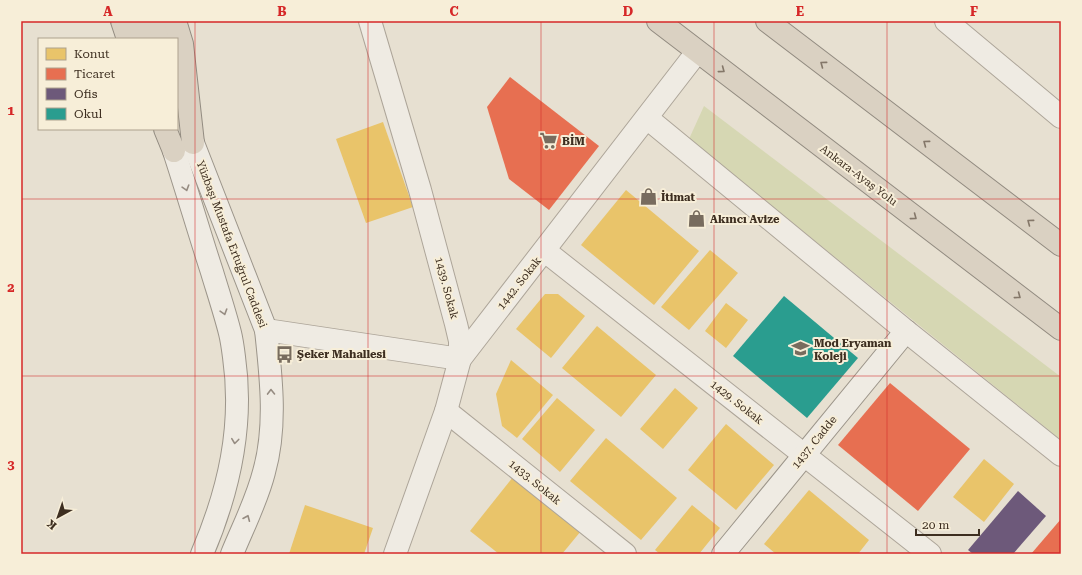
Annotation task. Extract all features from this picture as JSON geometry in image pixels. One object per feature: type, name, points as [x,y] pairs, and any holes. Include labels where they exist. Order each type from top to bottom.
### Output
[{"type":"highway","points":[[122,21],[128,38]]},
{"type":"highway","points":[[139,21],[144,38]]},
{"type":"highway","points":[[159,21],[164,38]]},
{"type":"highway","points":[[175,21],[182,44],[184,147]]},
{"type":"highway","name":"Ankara-Ayaş Yolu","points":[[658,21],[1061,328]]},
{"type":"highway","points":[[767,21],[1061,245]]},
{"type":"highway","points":[[178,95],[184,147]]},
{"type":"highway","points":[[166,130],[184,147]]},
{"type":"highway","points":[[169,130],[184,147]]},
{"type":"street","name":"1439. Sokak","points":[[370,21],[420,190],[460,341],[460,359],[446,411],[395,554]]},
{"type":"street","points":[[946,21],[1061,117]]},
{"type":"street","name":"1442. Sokak","points":[[460,359],[698,52]]},
{"type":"street","points":[[646,118],[906,331],[1061,455]]},
{"type":"street","name":"Yüzbaşı Mustafa Ertuğrul Caddesi","points":[[184,147],[266,330],[271,392],[271,432],[269,451],[265,471],[258,492],[232,554]]},
{"type":"street","name":"Yüzbaşı Mustafa Ertuğrul Caddesi","points":[[184,147],[230,334],[236,370],[236,425],[231,466],[212,532],[202,554]]},
{"type":"street","name":"1429. Sokak","points":[[545,251],[930,554]]},
{"type":"street","points":[[266,330],[460,359]]},
{"type":"street","name":"1437. Cadde","points":[[723,554],[906,331]]},
{"type":"street","name":"1433. Sokak","points":[[446,411],[625,554]]},
{"type":"green space","points":[[704,106],[1061,377],[1061,440],[689,139]]},
{"type":"building: Konut","points":[[383,122],[413,207],[366,223],[336,139]]},
{"type":"building: Konut","points":[[626,190],[699,251],[654,305],[581,245]]},
{"type":"building: Konut","points":[[710,250],[738,273],[689,330],[661,307]]},
{"type":"building: Konut","points":[[545,294],[558,294],[585,316],[551,358],[516,329]]},
{"type":"building: Konut","points":[[726,303],[748,320],[726,348],[705,331]]},
{"type":"building: Konut","points":[[597,326],[656,375],[621,417],[562,368]]},
{"type":"building: Konut","points":[[511,360],[553,395],[517,438],[502,426],[496,394]]},
{"type":"building: Konut","points":[[675,388],[698,408],[663,449],[640,429]]},
{"type":"building: Konut","points":[[557,398],[595,430],[560,472],[522,439]]},
{"type":"building: Konut","points":[[726,424],[774,465],[736,510],[688,470]]},
{"type":"building: Konut","points":[[606,438],[677,498],[641,540],[570,481]]},
{"type":"building: Konut","points":[[984,459],[1014,484],[984,522],[953,497]]},
{"type":"building: Konut","points":[[513,477],[581,531],[562,554],[499,554],[470,531]]},
{"type":"building: Konut","points":[[809,490],[869,540],[858,554],[776,554],[764,544]]},
{"type":"building: Konut","points":[[305,505],[373,528],[364,554],[289,554]]},
{"type":"building: Konut","points":[[692,505],[720,528],[699,554],[660,554],[655,550]]},
{"type":"building: Ticaret","points":[[510,77],[599,146],[549,210],[509,179],[487,107]]},
{"type":"building: Ticaret","points":[[890,383],[970,449],[918,511],[838,445]]},
{"type":"building: Ticaret","points":[[1061,519],[1061,554],[1031,554]]},
{"type":"building: Ofis","points":[[1018,491],[1046,516],[1013,554],[973,554],[968,550]]},
{"type":"building: Okul","points":[[784,296],[858,358],[807,418],[733,356]]},
{"type":"place","name":"BİM","points":[[549,141]]},
{"type":"place","name":"İtimat","points":[[648,197]]},
{"type":"place","name":"Akıncı Avize","points":[[697,219]]},
{"type":"place","name":"Mod Eryaman Koleji","points":[[801,349]]},
{"type":"place","name":"Şeker Mahallesi","points":[[284,354]]}]
